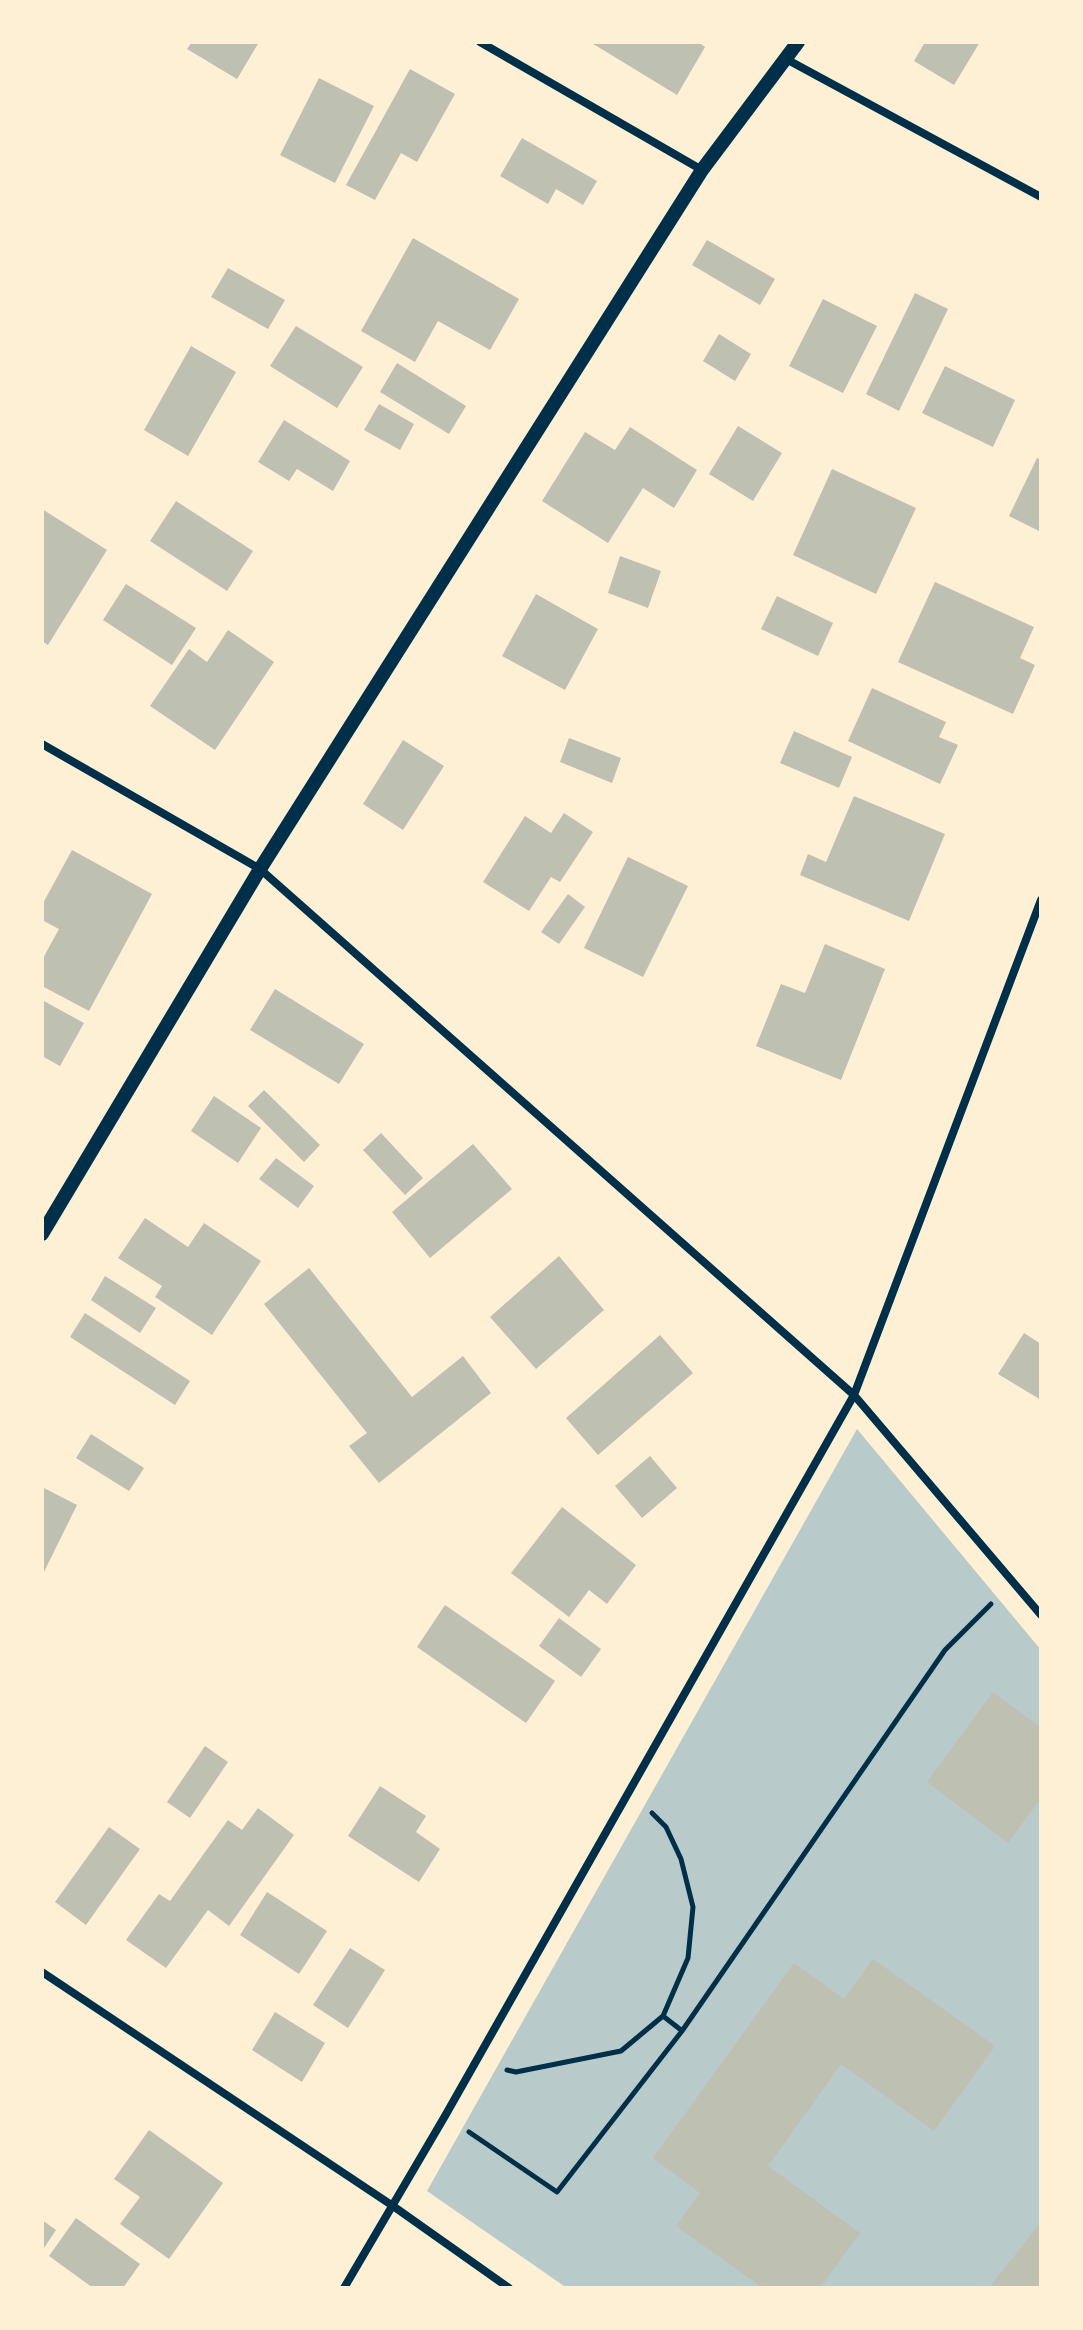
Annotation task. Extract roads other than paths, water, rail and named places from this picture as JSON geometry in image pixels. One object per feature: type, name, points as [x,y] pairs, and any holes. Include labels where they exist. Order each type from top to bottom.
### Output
[{"type":"street","points":[[480,42],[702,170]]},
{"type":"street","points":[[42,1234],[260,869],[702,170],[798,42]]},
{"type":"street","points":[[786,59],[1041,197]]},
{"type":"street","points":[[42,744],[260,869],[854,1395],[1041,1615]]},
{"type":"street","points":[[344,2288],[445,2116],[854,1395],[1041,900]]},
{"type":"street","points":[[42,1972],[393,2206],[509,2288]]}]
